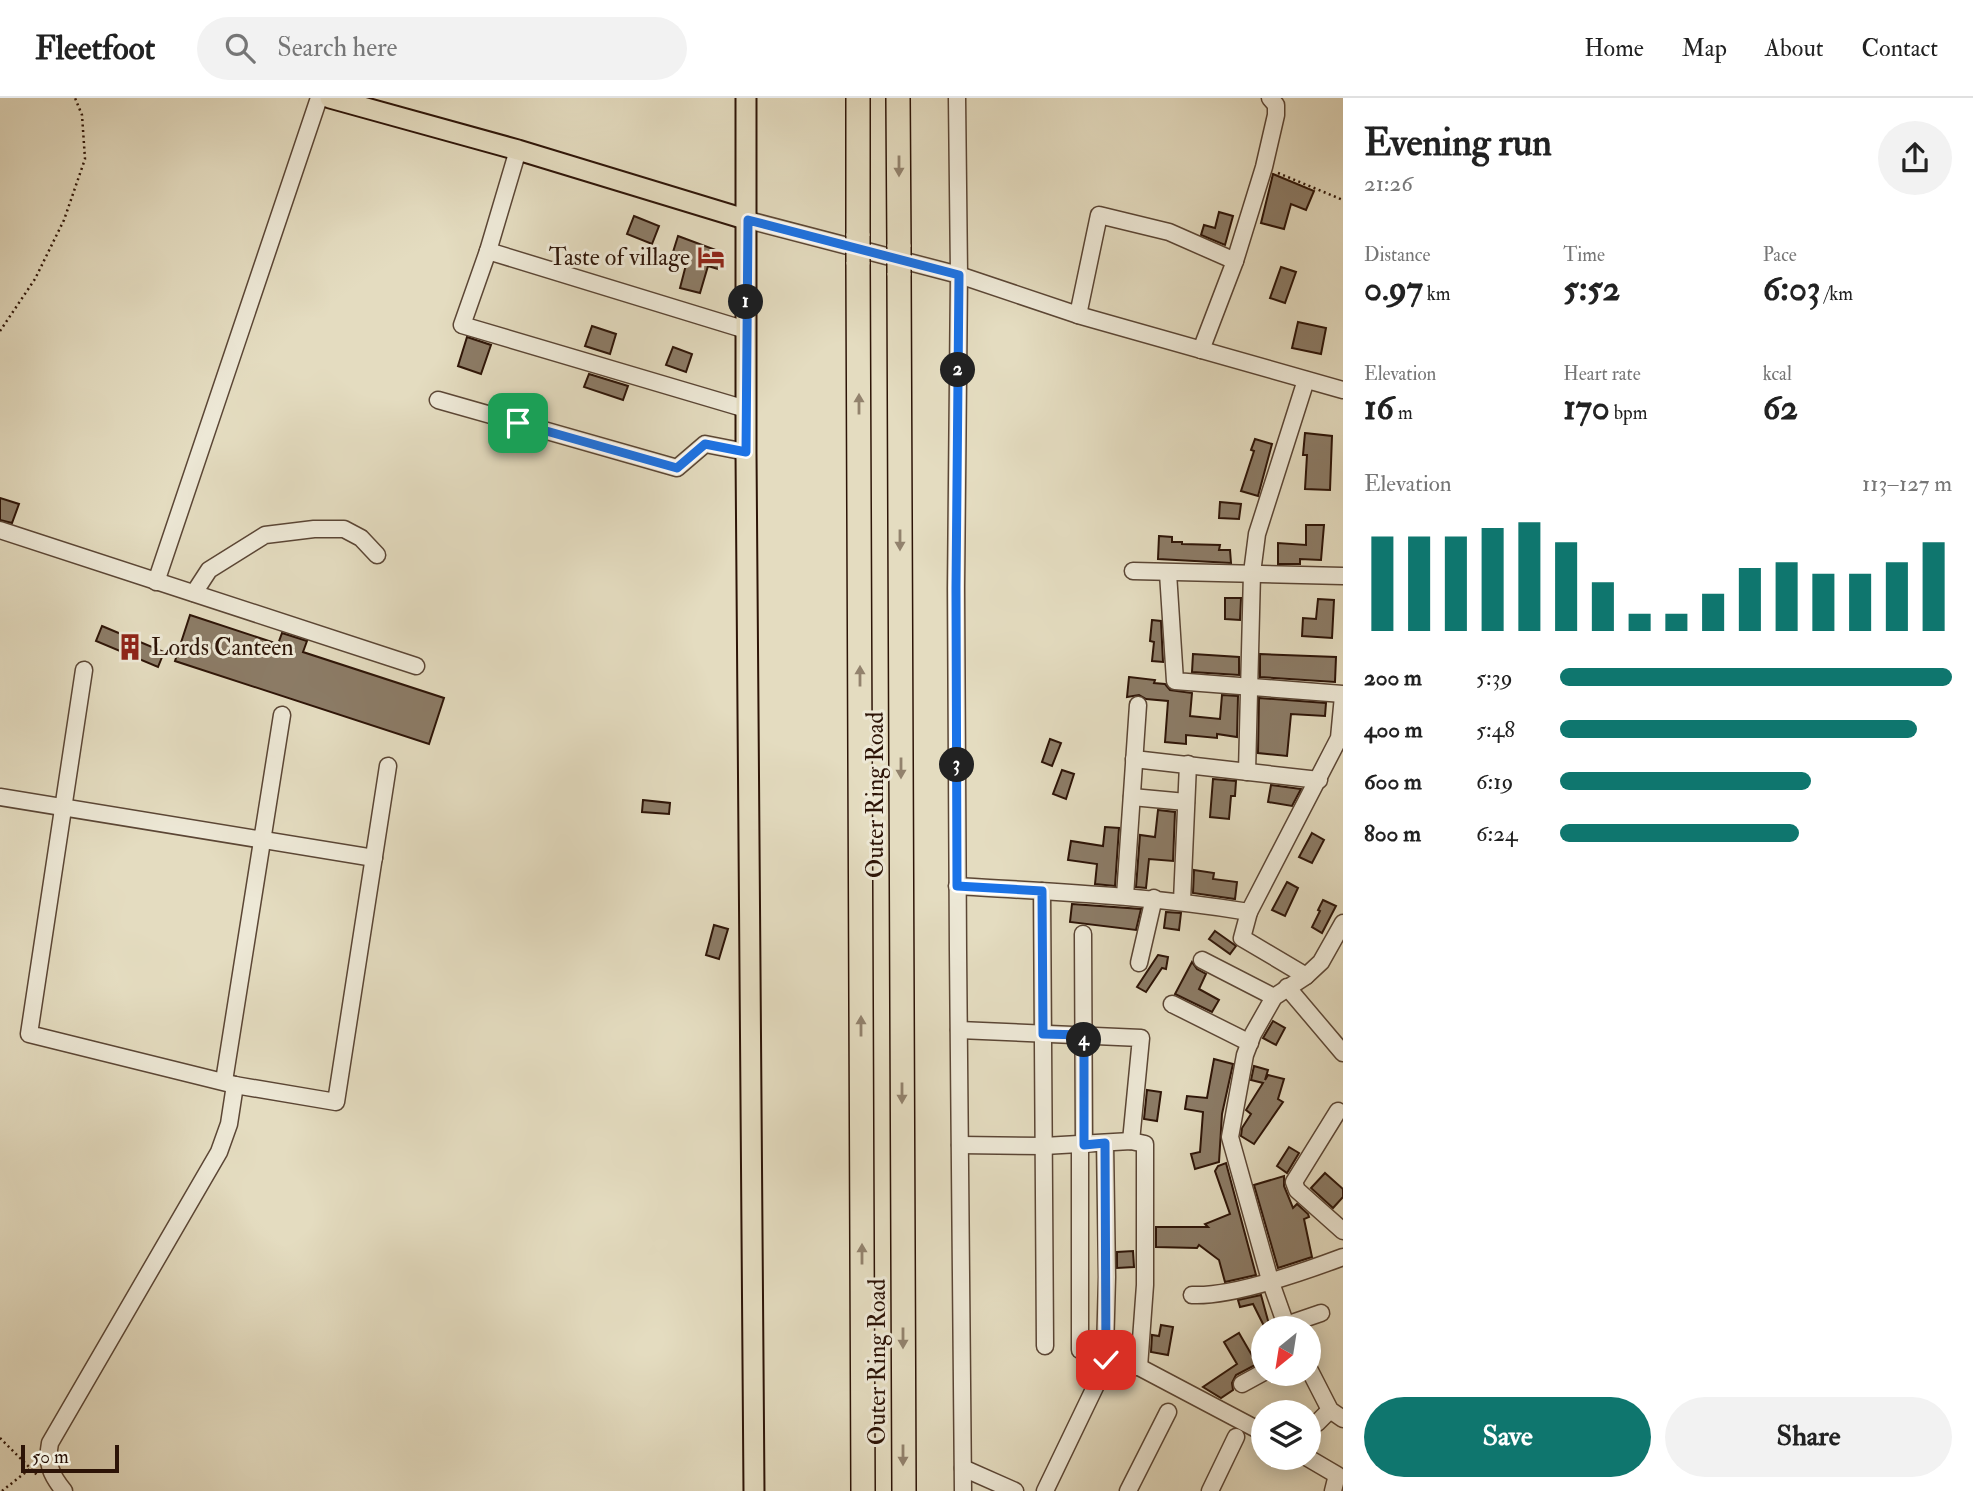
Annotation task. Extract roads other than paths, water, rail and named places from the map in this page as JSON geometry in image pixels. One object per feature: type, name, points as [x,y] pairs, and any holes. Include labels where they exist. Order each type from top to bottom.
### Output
[{"type":"highway","name":"Outer Ring Road","points":[[858,98],[863,1491]]},
{"type":"highway","name":"Outer Ring Road","points":[[898,98],[904,1491]]},
{"type":"main road","points":[[330,98],[518,150],[748,220]]},
{"type":"main road","points":[[746,98],[754,1491]]},
{"type":"street","points":[[156,582],[319,98]]},
{"type":"street","points":[[957,98],[957,886],[963,1491]]},
{"type":"street","points":[[1200,351],[1235,261],[1264,167],[1276,115],[1276,105],[1270,98]]},
{"type":"street","points":[[518,150],[488,251],[462,325],[746,409]]},
{"type":"street","points":[[1078,315],[1098,215],[1169,232],[1235,261]]},
{"type":"street","points":[[748,220],[959,275],[1078,315],[1343,390]]},
{"type":"street","points":[[488,251],[746,330]]},
{"type":"street","points":[[1247,772],[1252,573],[1257,534],[1307,380]]},
{"type":"street","points":[[438,400],[677,468],[705,444],[746,452]]},
{"type":"street","points":[[194,593],[209,570],[265,536],[314,529],[345,529],[361,538],[377,555]]},
{"type":"street","points":[[0,530],[416,666]]},
{"type":"street","points":[[1133,571],[1343,576]]},
{"type":"street","points":[[1168,573],[1175,681],[1343,695],[1336,756],[1319,780],[1249,912],[1242,938],[1306,976]]},
{"type":"street","points":[[84,670],[29,1034],[230,1083],[336,1102],[388,765]]},
{"type":"street","points":[[1125,896],[1138,705]]},
{"type":"street","points":[[64,1491],[49,1470],[47,1458],[50,1443],[219,1152],[229,1124],[230,1083],[262,840],[282,715]]},
{"type":"street","points":[[1135,759],[1319,780]]},
{"type":"street","points":[[1182,901],[1188,764]]},
{"type":"street","points":[[0,797],[374,858]]},
{"type":"street","points":[[1132,797],[1186,802]]},
{"type":"street","points":[[957,886],[1154,898],[1249,912]]},
{"type":"street","points":[[1042,891],[1045,1346]]},
{"type":"street","points":[[1139,963],[1154,898]]},
{"type":"street","points":[[1283,1316],[1270,1280],[1230,1137],[1245,1055],[1250,1043],[1280,992],[1306,976],[1321,962],[1343,923]]},
{"type":"street","points":[[1080,1350],[1083,934]]},
{"type":"street","points":[[1202,960],[1280,992],[1343,1053]]},
{"type":"street","points":[[1172,1004],[1250,1043]]},
{"type":"street","points":[[960,1030],[1141,1038],[1131,1141]]},
{"type":"street","points":[[1341,1107],[1294,1182],[1297,1190],[1343,1231]]},
{"type":"street","points":[[960,1145],[1044,1146],[1131,1141],[1145,1144],[1145,1285],[1139,1367]]},
{"type":"street","points":[[1105,1143],[1107,1364],[1113,1367],[1139,1367],[1251,1426]]},
{"type":"street","points":[[1192,1294],[1211,1296],[1343,1257]]},
{"type":"street","points":[[1314,1316],[1321,1313]]},
{"type":"street","points":[[1242,1384],[1251,1379]]},
{"type":"street","points":[[1045,1491],[1096,1385]]},
{"type":"street","points":[[1320,1386],[1336,1414]]},
{"type":"street","points":[[1128,1491],[1168,1412]]},
{"type":"street","points":[[1210,1491],[1236,1437]]},
{"type":"street","points":[[1321,1466],[1337,1475],[1334,1491]]},
{"type":"street","points":[[963,1468],[987,1484],[1015,1491]]},
{"type":"place","name":"Taste of village","points":[[711,257]]},
{"type":"place","name":"Lords Canteen","points":[[130,647]]}]
